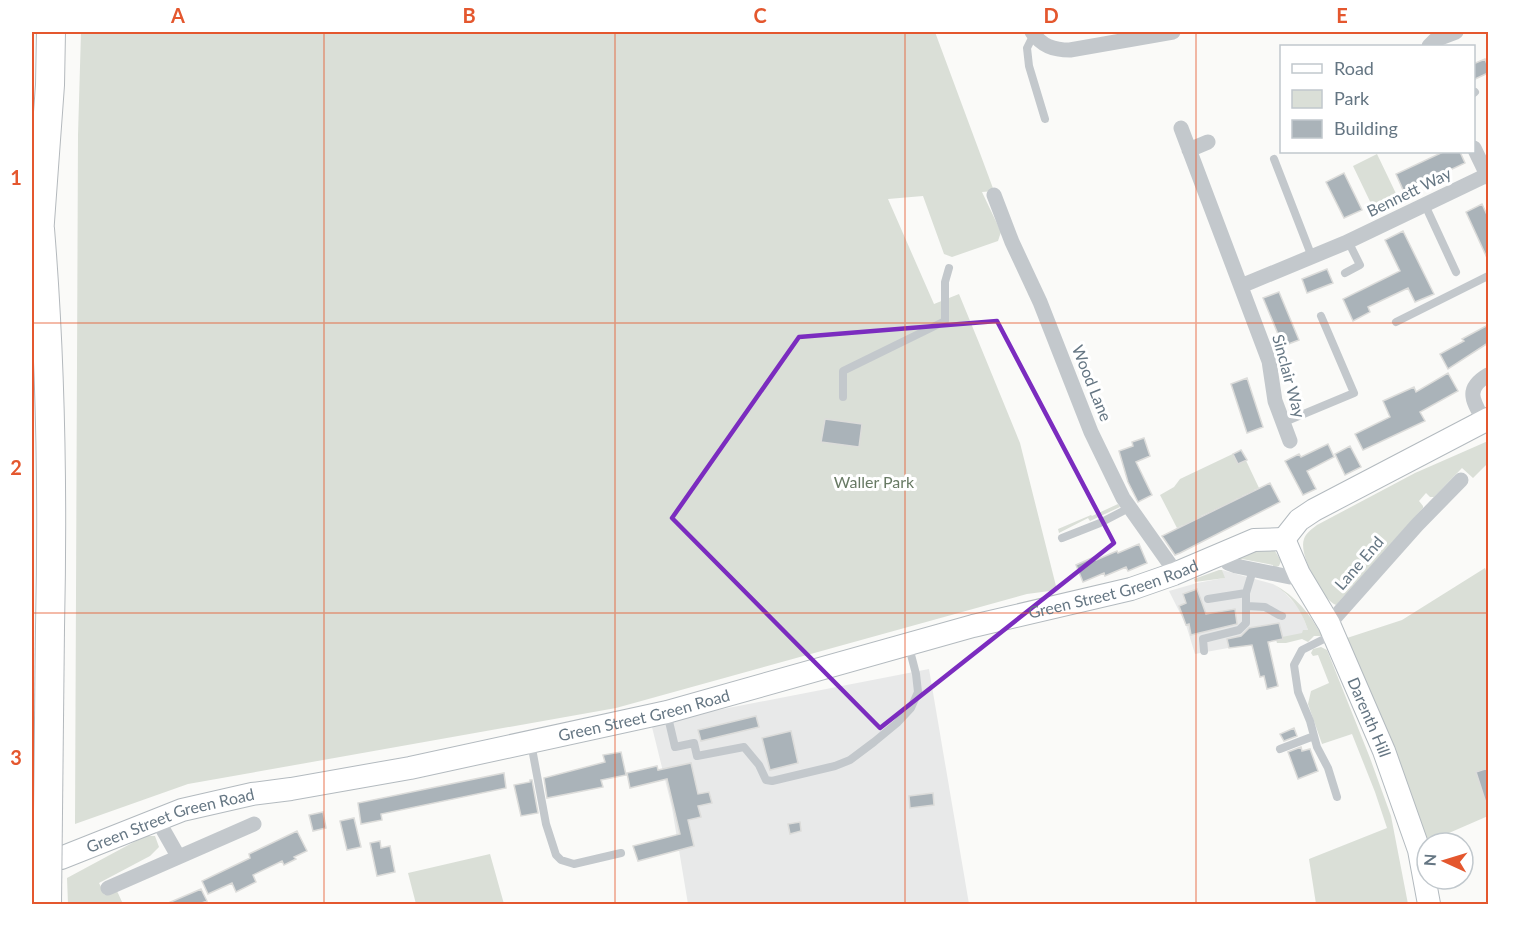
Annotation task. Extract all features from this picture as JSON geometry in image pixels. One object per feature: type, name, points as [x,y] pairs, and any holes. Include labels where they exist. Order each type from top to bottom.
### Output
[{"type":"highway","points":[[32,332],[50,85],[51,32]]},
{"type":"highway","points":[[40,229],[50,363],[52,512],[47,904]]},
{"type":"main road","points":[[1284,538],[1299,520],[1314,510],[1486,420]]},
{"type":"main road","name":"Green Street Green Road","points":[[61,858],[182,810],[243,796],[371,775],[667,712],[973,626],[1131,589],[1223,555],[1254,540],[1284,538]]},
{"type":"main road","name":"Darenth Hill","points":[[1284,538],[1299,574],[1331,629],[1413,820],[1429,904]]},
{"type":"street","points":[[1033,33],[1044,45],[1058,50],[1070,50],[1173,32]]},
{"type":"street","points":[[1430,45],[1435,40],[1456,32]]},
{"type":"street","name":"Sinclair Way","points":[[1181,128],[1269,361],[1275,401],[1290,441]]},
{"type":"street","points":[[1189,150],[1208,142]]},
{"type":"street","name":"Bennett Way","points":[[1347,242],[1488,176],[1475,152]]},
{"type":"street","name":"Wood Lane","points":[[994,195],[1012,242],[1040,302],[1091,432],[1123,498],[1169,563],[1174,574]]},
{"type":"street","points":[[1241,286],[1347,242]]},
{"type":"street","points":[[1486,420],[1474,402],[1472,394],[1474,386],[1488,375]]},
{"type":"street","name":"Lane End","points":[[1331,629],[1416,525],[1461,480]]},
{"type":"street","points":[[1223,555],[1230,564],[1253,570],[1290,577],[1299,574]]},
{"type":"street","points":[[157,819],[178,856]]},
{"type":"street","points":[[108,888],[254,824]]},
{"type":"lane","points":[[1033,33],[1027,48],[1029,66],[1045,119]]},
{"type":"lane","points":[[1274,159],[1312,257]]},
{"type":"lane","points":[[1425,205],[1456,272]]},
{"type":"lane","points":[[1345,273],[1360,266],[1347,242]]},
{"type":"lane","points":[[843,397],[843,370],[945,321],[945,282],[949,268]]},
{"type":"lane","points":[[1396,322],[1488,276]]},
{"type":"lane","points":[[1282,423],[1354,393],[1321,316]]},
{"type":"lane","points":[[1062,538],[1130,508]]},
{"type":"lane","points":[[1204,651],[1203,639],[1241,629],[1247,620],[1246,593],[1253,570]]},
{"type":"lane","points":[[1208,599],[1246,593]]},
{"type":"lane","points":[[1247,606],[1265,607],[1282,616]]},
{"type":"lane","points":[[1331,629],[1302,650],[1294,663],[1298,692],[1337,797]]},
{"type":"lane","points":[[667,712],[675,747],[694,743],[697,756],[744,747],[759,765],[766,780],[772,782],[835,766],[850,759],[874,742],[911,708],[918,692],[908,645]]},
{"type":"lane","points":[[1281,748],[1314,736]]},
{"type":"lane","points":[[531,742],[546,824],[556,855],[561,860],[574,864],[621,853]]},
{"type":"highlighted area","points":[[997,321],[1114,543],[880,728],[672,518],[799,337]]},
{"type":"shaded area","points":[[1222,570],[1273,584],[1282,590],[1300,609],[1308,630],[1305,634],[1195,654],[1186,625],[1169,591],[1224,578]]},
{"type":"shaded area","points":[[929,669],[969,904],[688,904],[672,808],[651,723]]},
{"type":"green space","name":"Waller Park","points":[[81,32],[935,32],[994,191],[982,192],[1001,232],[998,241],[952,257],[944,254],[923,196],[888,199],[934,304],[959,294],[1020,443],[1057,590],[1027,594],[616,708],[188,784],[75,824],[78,135]]},
{"type":"green space","points":[[1377,154],[1401,204],[1377,216],[1353,166]]},
{"type":"green space","points":[[1488,441],[1488,463],[1473,478],[1462,468],[1434,497],[1426,493],[1419,501],[1423,508],[1336,605],[1324,595],[1312,576],[1304,555],[1304,539],[1309,531],[1415,473]]},
{"type":"green space","points":[[1241,450],[1259,488],[1254,490],[1256,495],[1253,497],[1251,492],[1242,496],[1244,501],[1241,503],[1238,498],[1229,503],[1228,510],[1225,505],[1214,510],[1216,515],[1213,517],[1210,512],[1201,516],[1204,521],[1201,523],[1198,518],[1187,524],[1186,530],[1183,525],[1177,528],[1160,495],[1174,487],[1180,479]]},
{"type":"green space","points":[[1118,504],[1120,507],[1090,521],[1088,518],[1059,533],[1058,529]]},
{"type":"green space","points":[[1256,549],[1275,551],[1281,561],[1279,566],[1273,568],[1273,565],[1242,559],[1239,562],[1238,557]]},
{"type":"green space","points":[[1485,568],[1488,576],[1488,768],[1476,772],[1485,797],[1488,796],[1488,816],[1454,831],[1421,831],[1347,638],[1402,620]]},
{"type":"green space","points":[[1222,570],[1225,578],[1195,582],[1194,579]]},
{"type":"green space","points":[[1273,584],[1289,594],[1302,606],[1322,636],[1314,636],[1308,642],[1302,639],[1277,643],[1276,640],[1282,637],[1308,630],[1295,604],[1286,593]]},
{"type":"green space","points":[[1321,647],[1327,650],[1391,816],[1408,904],[1316,904],[1309,859],[1387,828],[1352,734],[1322,744],[1308,704],[1311,691],[1329,683],[1318,655],[1313,656],[1311,653],[1313,649]]},
{"type":"green space","points":[[145,836],[155,836],[159,847],[150,856],[99,883],[105,895],[117,891],[123,904],[68,904],[67,878]]},
{"type":"green space","points":[[490,854],[504,904],[416,904],[408,873]]},
{"type":"building","points":[[1485,59],[1488,73],[1475,79],[1475,63]]},
{"type":"building","points":[[1441,153],[1460,153],[1465,163],[1404,192],[1396,174]]},
{"type":"building","points":[[1344,173],[1362,210],[1344,218],[1326,182]]},
{"type":"building","points":[[1482,204],[1488,217],[1488,260],[1466,212]]},
{"type":"building","points":[[1403,231],[1434,294],[1415,302],[1408,288],[1368,307],[1370,312],[1353,321],[1343,299],[1400,271],[1385,240]]},
{"type":"building","points":[[1327,269],[1333,283],[1307,293],[1302,279]]},
{"type":"building","points":[[1279,292],[1299,340],[1283,346],[1263,298]]},
{"type":"building","points":[[1488,325],[1488,343],[1448,369],[1440,354]]},
{"type":"building","points":[[1448,373],[1458,391],[1420,412],[1425,421],[1363,450],[1355,434],[1390,417],[1383,401],[1414,387],[1416,392]]},
{"type":"building","points":[[1247,378],[1263,427],[1247,433],[1231,384]]},
{"type":"building","points":[[825,419],[862,424],[859,447],[821,442]]},
{"type":"building","points":[[1144,438],[1150,456],[1136,462],[1152,495],[1138,502],[1128,482],[1119,451],[1133,446],[1132,442]]},
{"type":"building","points":[[1328,444],[1334,457],[1307,471],[1316,489],[1303,495],[1285,461],[1299,454],[1301,457]]},
{"type":"building","points":[[1350,446],[1361,467],[1345,475],[1335,454]]},
{"type":"building","points":[[1241,450],[1247,460],[1238,464],[1233,454]]},
{"type":"building","points":[[1270,483],[1280,502],[1180,553],[1175,555],[1162,536]]},
{"type":"building","points":[[1139,544],[1147,563],[1128,571],[1126,567],[1105,576],[1104,573],[1083,582],[1076,565],[1094,557],[1096,560],[1117,551],[1118,553]]},
{"type":"building","points":[[1197,589],[1206,614],[1235,609],[1237,624],[1191,635],[1189,624],[1186,625],[1179,606],[1186,603],[1183,594]]},
{"type":"building","points":[[1279,623],[1283,639],[1268,642],[1278,686],[1267,689],[1264,676],[1260,677],[1252,645],[1229,648],[1227,639],[1241,636],[1249,628]]},
{"type":"building","points":[[756,716],[759,727],[701,741],[698,730]]},
{"type":"building","points":[[1294,728],[1297,736],[1284,741],[1280,734]]},
{"type":"building","points":[[791,731],[798,763],[770,770],[762,738]]},
{"type":"building","points":[[1301,747],[1302,751],[1310,749],[1318,771],[1298,779],[1288,752]]},
{"type":"building","points":[[621,752],[626,775],[601,780],[603,787],[547,798],[544,778],[605,762],[603,755]]},
{"type":"building","points":[[691,763],[698,794],[709,792],[712,803],[698,806],[701,817],[688,820],[694,846],[638,861],[633,846],[680,834],[667,779],[630,788],[627,773],[657,766],[658,770]]},
{"type":"building","points":[[1488,768],[1488,803],[1486,803],[1476,772]]},
{"type":"building","points":[[504,773],[506,788],[381,814],[382,820],[361,824],[358,803]]},
{"type":"building","points":[[532,780],[538,813],[521,816],[514,785],[530,782]]},
{"type":"building","points":[[933,793],[934,805],[910,808],[909,796]]},
{"type":"building","points":[[323,812],[326,828],[313,831],[309,815]]},
{"type":"building","points":[[354,818],[361,847],[347,850],[340,821]]},
{"type":"building","points":[[800,822],[801,831],[790,834],[788,824]]},
{"type":"building","points":[[297,831],[307,851],[294,857],[296,859],[284,865],[282,861],[253,875],[256,882],[236,892],[232,883],[208,894],[202,881],[250,858],[249,854]]},
{"type":"building","points":[[380,841],[381,848],[390,846],[395,872],[377,876],[370,843]]},
{"type":"building","points":[[201,889],[207,901],[199,904],[166,904]]}]
